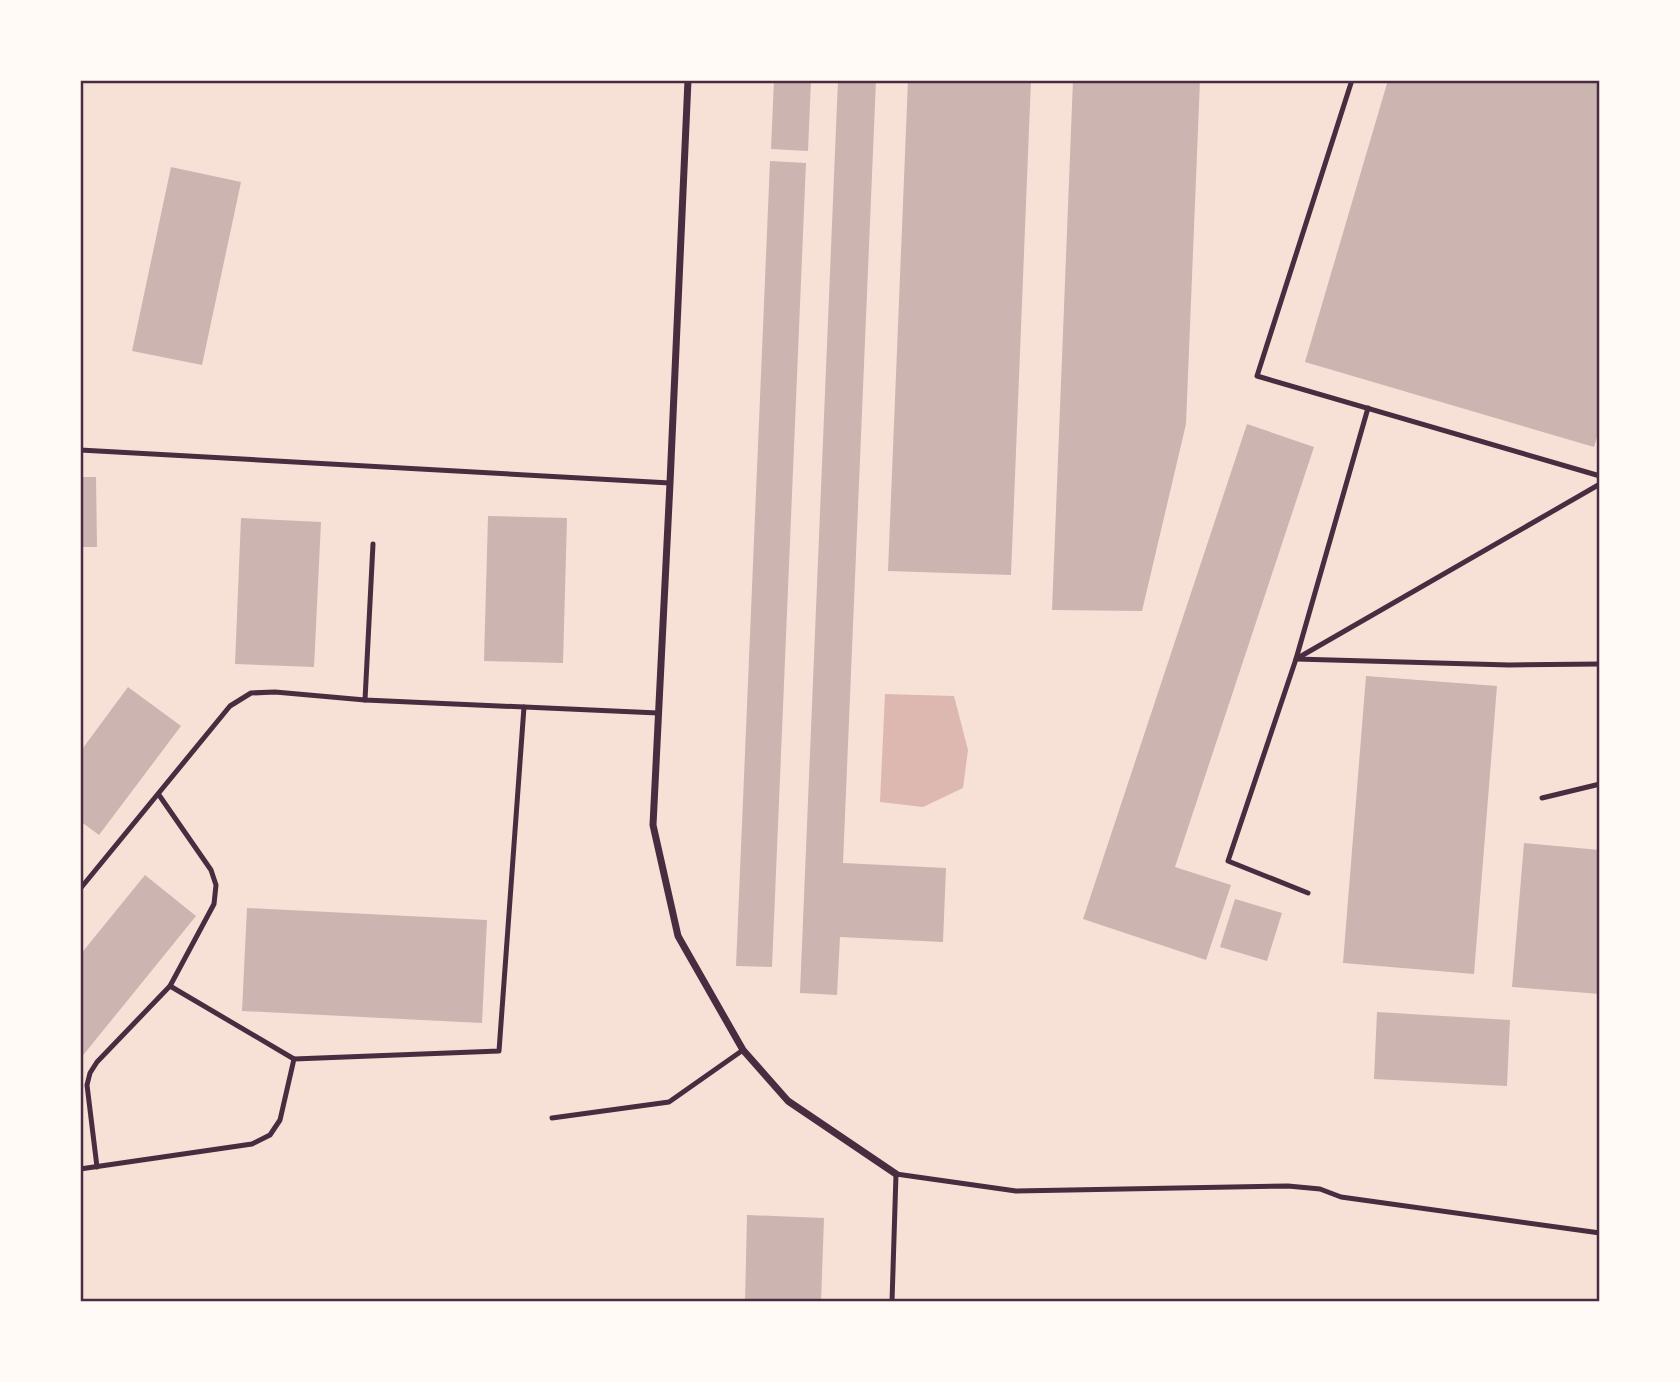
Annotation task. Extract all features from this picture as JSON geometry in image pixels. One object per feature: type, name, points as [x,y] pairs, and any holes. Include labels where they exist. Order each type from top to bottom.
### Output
[{"type":"street","points":[[688,80],[653,825],[678,936],[743,1050],[788,1101],[896,1174]]},
{"type":"lane","points":[[1352,80],[1257,376],[1600,476]]},
{"type":"lane","points":[[1308,893],[1228,861],[1296,659],[1368,408]]},
{"type":"lane","points":[[80,450],[670,483]]},
{"type":"lane","points":[[1296,659],[1600,484]]},
{"type":"lane","points":[[365,700],[373,544]]},
{"type":"lane","points":[[1296,659],[1508,665],[1600,664]]},
{"type":"lane","points":[[80,889],[230,705],[251,693],[275,692],[365,700],[658,713]]},
{"type":"lane","points":[[170,986],[294,1059],[499,1051],[524,707]]},
{"type":"lane","points":[[1542,798],[1600,784]]},
{"type":"lane","points":[[97,1167],[87,1085],[90,1073],[97,1062],[170,986],[215,904],[216,885],[211,870],[159,795]]},
{"type":"lane","points":[[552,1118],[669,1102],[743,1050]]},
{"type":"lane","points":[[80,1169],[252,1144],[270,1135],[280,1120],[294,1059]]},
{"type":"lane","points":[[892,1301],[896,1174],[1016,1191],[1288,1186],[1320,1189],[1341,1197],[1600,1233]]},
{"type":"shaded area","points":[[885,694],[954,696],[968,750],[963,788],[923,807],[880,802]]},
{"type":"building","points":[[774,80],[811,80],[808,151],[771,149]]},
{"type":"building","points":[[838,80],[876,80],[843,863],[946,868],[943,942],[840,937],[837,995],[800,993]]},
{"type":"building","points":[[908,80],[1031,80],[1011,575],[888,571]]},
{"type":"building","points":[[1073,80],[1200,80],[1186,424],[1142,611],[1052,610]]},
{"type":"building","points":[[1388,80],[1600,80],[1600,427],[1594,447],[1305,362]]},
{"type":"building","points":[[770,161],[806,163],[772,967],[736,966]]},
{"type":"building","points":[[171,167],[241,182],[202,365],[132,351]]},
{"type":"building","points":[[1247,424],[1314,447],[1175,867],[1231,885],[1206,960],[1083,919]]},
{"type":"building","points":[[80,477],[96,477],[97,547],[80,547]]},
{"type":"building","points":[[488,516],[567,518],[563,663],[484,661]]},
{"type":"building","points":[[241,518],[321,522],[314,667],[235,664]]},
{"type":"building","points":[[1366,676],[1497,686],[1474,974],[1343,963]]},
{"type":"building","points":[[128,687],[181,726],[99,835],[80,821],[80,752]]},
{"type":"building","points":[[1524,843],[1600,850],[1600,994],[1512,987]]},
{"type":"building","points":[[145,875],[196,916],[80,1059],[80,955]]},
{"type":"building","points":[[1235,899],[1282,913],[1267,961],[1220,947]]},
{"type":"building","points":[[247,908],[487,920],[482,1023],[242,1011]]},
{"type":"building","points":[[1377,1012],[1510,1020],[1507,1086],[1374,1079]]},
{"type":"building","points":[[747,1215],[824,1218],[821,1302],[745,1302]]}]
